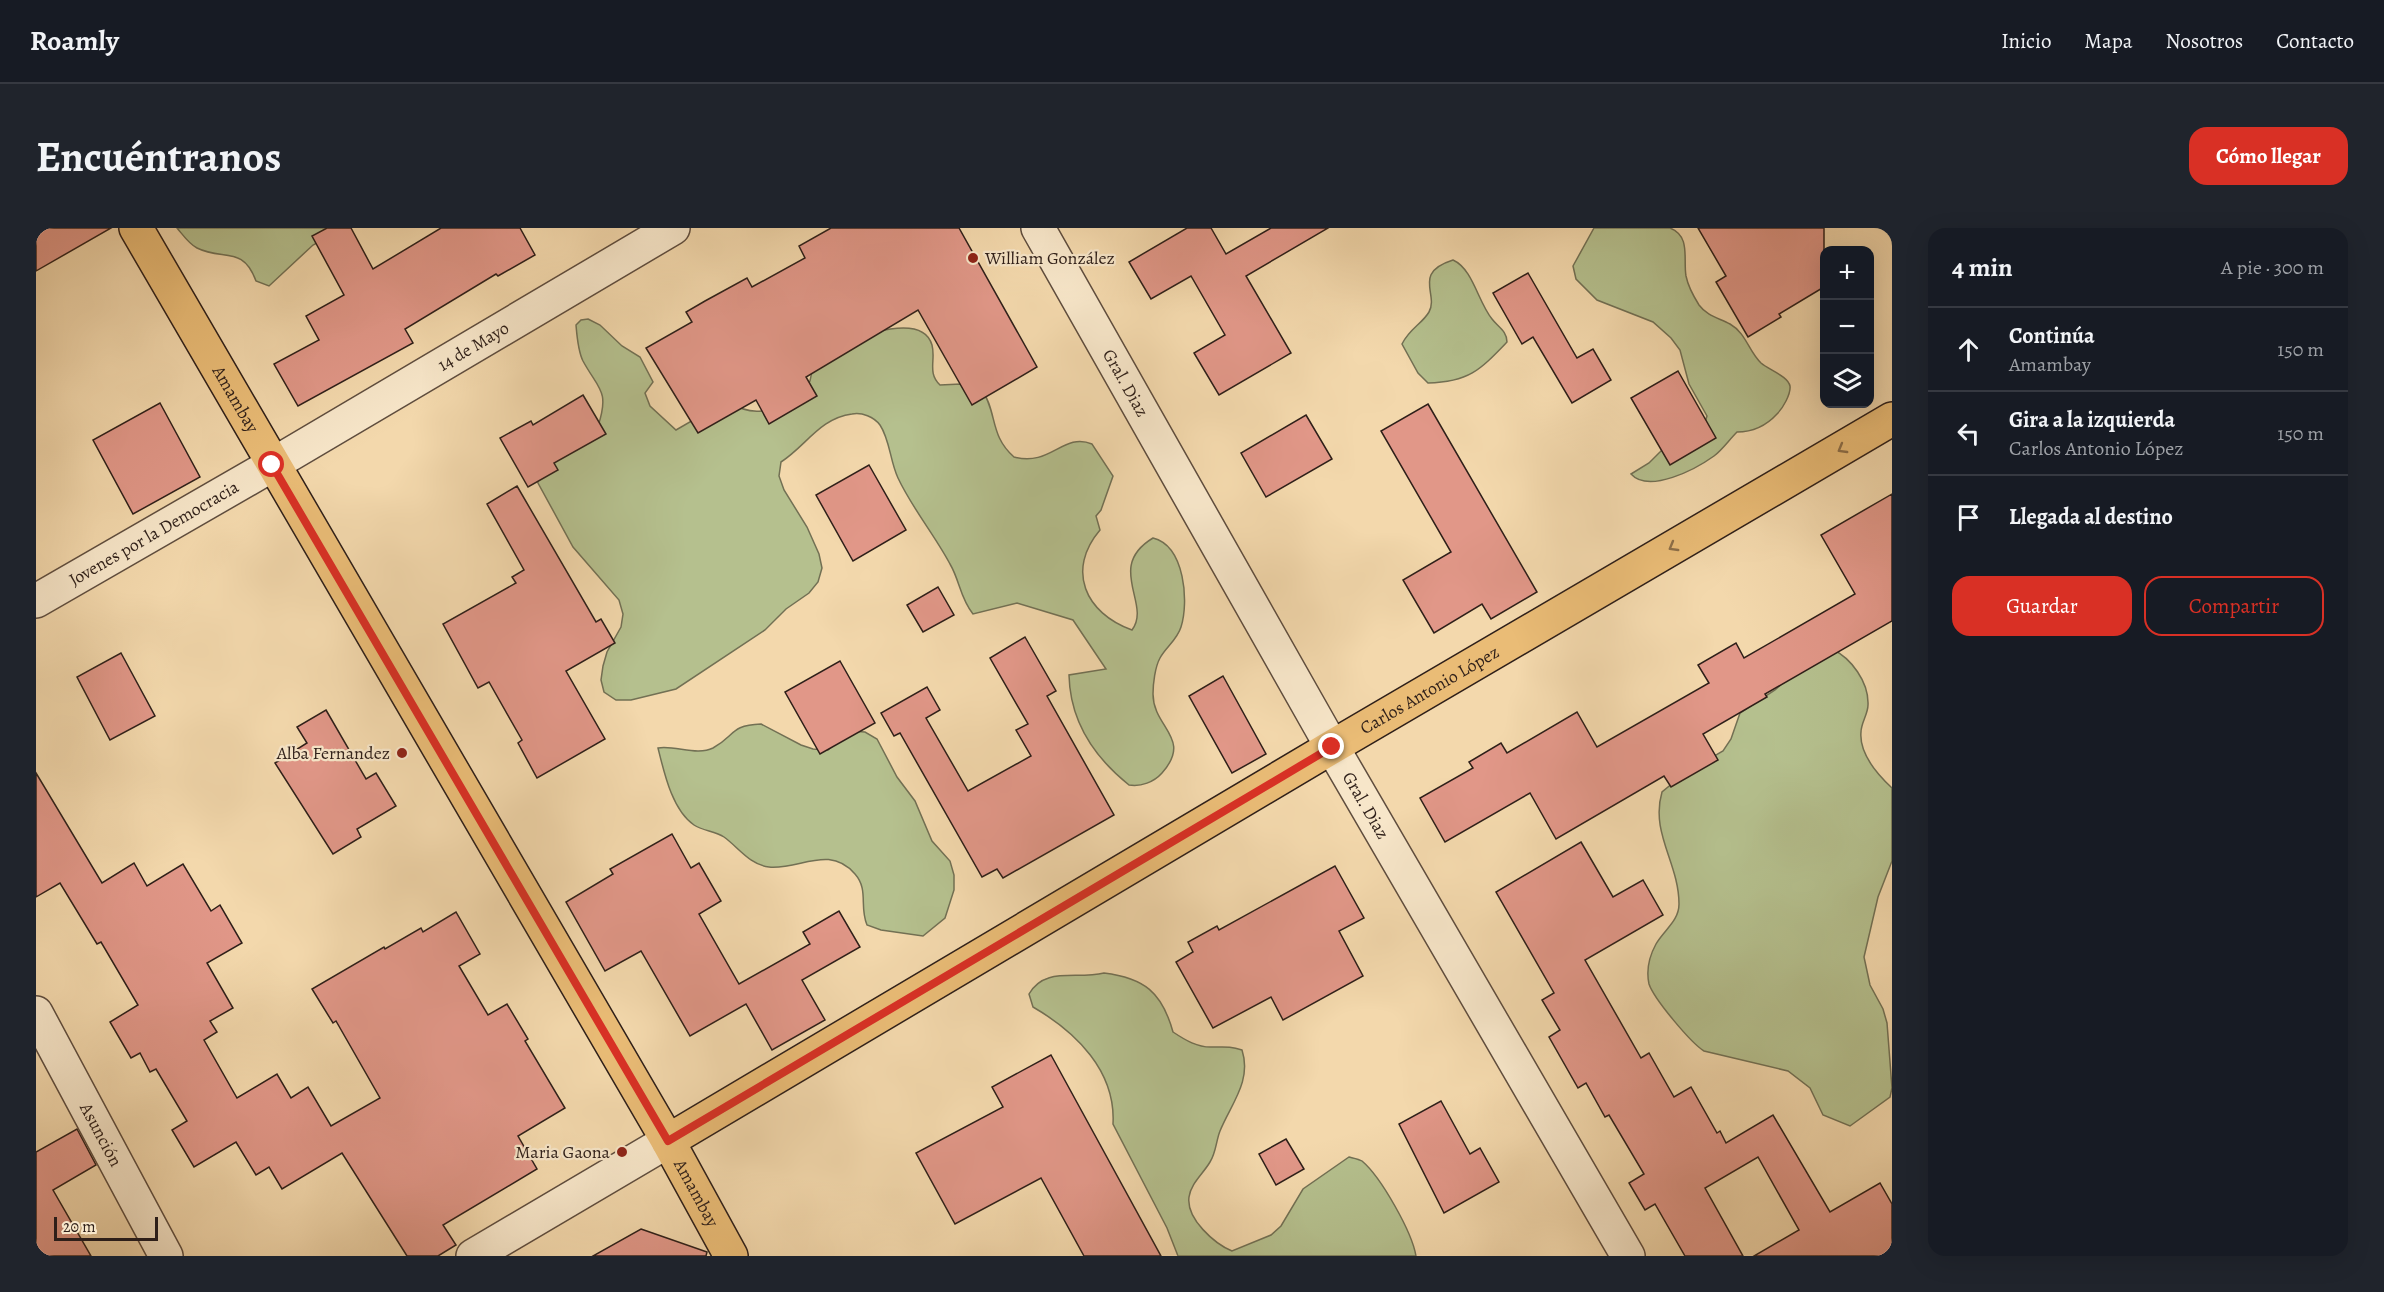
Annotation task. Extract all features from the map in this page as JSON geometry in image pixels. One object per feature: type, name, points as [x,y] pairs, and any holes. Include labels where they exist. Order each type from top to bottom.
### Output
[{"type":"main road","name":"Amambay","points":[[136,228],[272,465],[668,1141],[731,1256]]},
{"type":"main road","name":"Carlos Antonio López","points":[[668,1141],[1332,747],[1892,419]]},
{"type":"street","name":"14 de Mayo","points":[[272,465],[673,228]]},
{"type":"street","name":"Gral. Diaz","points":[[1038,228],[1332,747],[1628,1256]]},
{"type":"street","name":"Jovenes por la Democracia","points":[[36,601],[272,465]]},
{"type":"street","name":"Asunción","points":[[36,1013],[166,1256]]},
{"type":"street","name":"Carlos Antonio López","points":[[473,1256],[668,1141]]},
{"type":"green space","points":[[177,228],[344,228],[313,245],[269,286],[256,281],[245,262],[238,258],[197,248]]},
{"type":"green space","points":[[1594,228],[1670,228],[1677,232],[1684,242],[1687,280],[1699,305],[1709,314],[1735,328],[1744,337],[1761,363],[1789,382],[1789,393],[1784,405],[1768,422],[1759,428],[1737,432],[1714,456],[1685,473],[1660,481],[1639,480],[1631,474],[1649,463],[1669,443],[1705,422],[1707,416],[1689,384],[1680,350],[1671,338],[1653,322],[1597,300],[1576,279],[1573,266]]},
{"type":"green space","points":[[1453,260],[1466,271],[1487,312],[1504,332],[1507,342],[1473,373],[1454,380],[1428,383],[1418,373],[1402,344],[1429,312],[1431,298],[1429,284],[1433,271]]},
{"type":"green space","points":[[588,319],[600,325],[622,346],[640,357],[653,382],[645,393],[650,406],[676,430],[726,401],[750,411],[768,409],[806,386],[810,381],[816,352],[860,336],[897,328],[912,329],[925,334],[932,345],[934,376],[940,385],[961,384],[981,388],[990,406],[997,432],[1006,449],[1014,457],[1038,458],[1073,442],[1092,444],[1113,476],[1101,510],[1096,516],[1100,530],[1084,560],[1083,575],[1092,601],[1102,613],[1132,630],[1137,620],[1137,609],[1132,585],[1132,561],[1139,549],[1153,538],[1164,543],[1172,552],[1182,576],[1184,604],[1181,627],[1160,658],[1153,685],[1155,706],[1173,742],[1174,751],[1171,761],[1162,773],[1147,783],[1129,785],[1105,762],[1086,737],[1074,708],[1069,675],[1106,669],[1073,620],[1017,603],[973,614],[965,602],[950,564],[898,478],[886,437],[880,425],[864,414],[852,414],[831,421],[781,462],[779,476],[784,490],[807,527],[819,554],[822,568],[818,582],[809,593],[786,609],[765,630],[676,689],[631,700],[616,700],[604,692],[601,680],[603,666],[607,652],[621,627],[623,614],[619,600],[573,547],[538,483],[535,463],[598,426],[603,405],[601,390],[581,357],[576,325],[581,320]]},
{"type":"green space","points":[[1832,649],[1846,658],[1862,680],[1868,696],[1867,712],[1861,729],[1863,748],[1881,777],[1892,788],[1892,861],[1878,897],[1864,957],[1870,985],[1883,1009],[1887,1023],[1892,1088],[1890,1097],[1850,1126],[1823,1115],[1810,1088],[1788,1071],[1704,1051],[1665,1010],[1652,991],[1648,973],[1654,948],[1677,915],[1679,904],[1675,875],[1662,835],[1659,807],[1662,792],[1685,773],[1723,751],[1731,739],[1740,713],[1775,690],[1807,661]]},
{"type":"green space","points":[[761,724],[813,749],[828,750],[850,731],[865,732],[877,739],[897,777],[915,801],[932,841],[950,861],[954,875],[954,890],[945,918],[923,936],[881,930],[867,925],[862,886],[855,874],[845,865],[825,859],[781,867],[762,866],[724,837],[694,825],[686,818],[670,790],[658,748],[707,750],[720,744],[744,726]]},
{"type":"green space","points":[[1104,973],[1130,979],[1149,989],[1163,1007],[1173,1032],[1187,1041],[1207,1047],[1231,1047],[1242,1050],[1244,1072],[1239,1092],[1220,1131],[1212,1158],[1195,1183],[1189,1197],[1192,1214],[1210,1237],[1232,1251],[1271,1235],[1281,1226],[1303,1189],[1349,1157],[1362,1161],[1378,1179],[1409,1233],[1416,1256],[1178,1256],[1167,1228],[1113,1124],[1108,1087],[1100,1070],[1078,1041],[1064,1028],[1033,1007],[1029,994],[1036,985],[1052,977]]},
{"type":"building","points":[[36,228],[111,228],[36,271]]},
{"type":"building","points":[[327,228],[351,228],[373,269],[441,228],[520,228],[535,255],[498,276],[496,274],[405,329],[413,343],[298,406],[274,364],[319,340],[306,316],[344,295],[312,236]]},
{"type":"building","points":[[831,228],[959,228],[1037,367],[972,405],[918,310],[806,377],[817,396],[769,424],[756,400],[698,433],[646,348],[692,322],[686,312],[705,301],[747,278],[752,287],[805,258],[799,246]]},
{"type":"building","points":[[1187,228],[1211,228],[1226,254],[1271,228],[1328,228],[1246,276],[1291,353],[1219,395],[1194,353],[1225,335],[1191,276],[1151,299],[1129,262]]},
{"type":"building","points":[[1698,228],[1824,228],[1824,246],[1820,246],[1820,289],[1779,314],[1781,317],[1748,337],[1716,282],[1726,276]]},
{"type":"building","points":[[1528,273],[1577,358],[1593,349],[1611,380],[1572,403],[1533,337],[1522,344],[1493,293]]},
{"type":"building","points":[[1678,371],[1716,438],[1670,465],[1631,398]]},
{"type":"building","points":[[583,395],[606,434],[554,463],[558,470],[528,487],[500,438],[531,421],[533,425]]},
{"type":"building","points":[[160,403],[200,477],[133,514],[93,440]]},
{"type":"building","points":[[1428,404],[1537,592],[1491,619],[1482,604],[1434,633],[1403,580],[1451,552],[1381,431]]},
{"type":"building","points":[[1306,415],[1332,459],[1266,497],[1241,453]]},
{"type":"building","points":[[869,465],[906,530],[853,561],[816,495]]},
{"type":"building","points":[[517,486],[596,622],[601,619],[615,643],[566,671],[605,739],[537,778],[518,743],[522,740],[489,682],[478,688],[443,624],[516,583],[512,577],[524,570],[487,504]]},
{"type":"building","points":[[1892,494],[1892,621],[1765,694],[1767,697],[1703,734],[1718,760],[1671,787],[1664,776],[1556,839],[1530,793],[1445,842],[1420,798],[1473,768],[1469,762],[1501,743],[1507,753],[1577,712],[1597,747],[1709,683],[1698,665],[1736,643],[1744,658],[1855,594],[1821,535]]},
{"type":"building","points":[[938,587],[954,615],[923,632],[907,605]]},
{"type":"building","points":[[1025,637],[1056,691],[1047,696],[1114,815],[1003,878],[997,869],[982,877],[900,733],[894,736],[881,713],[927,687],[940,710],[926,718],[968,791],[1031,756],[1016,730],[1028,724],[990,658]]},
{"type":"building","points":[[121,653],[155,716],[110,740],[77,677]]},
{"type":"building","points":[[840,661],[875,723],[820,754],[785,692]]},
{"type":"building","points":[[1223,676],[1266,754],[1232,773],[1189,696]]},
{"type":"building","points":[[326,710],[366,779],[376,773],[396,806],[357,829],[361,837],[333,854],[275,763],[307,743],[297,727]]},
{"type":"building","points":[[36,773],[102,883],[134,863],[147,886],[183,864],[211,911],[220,905],[242,943],[207,963],[233,1008],[210,1021],[217,1032],[204,1040],[237,1098],[277,1074],[291,1098],[308,1087],[331,1126],[380,1098],[336,1021],[333,1023],[312,989],[384,947],[385,949],[421,928],[423,932],[456,912],[480,954],[459,966],[488,1015],[507,1004],[528,1039],[525,1041],[565,1108],[518,1136],[537,1169],[443,1225],[456,1245],[438,1256],[407,1256],[342,1153],[282,1189],[269,1167],[256,1175],[236,1142],[194,1167],[172,1130],[187,1121],[156,1069],[150,1072],[140,1053],[131,1058],[110,1022],[138,1005],[101,942],[97,944],[60,883],[36,897]]},
{"type":"building","points":[[672,834],[691,868],[699,863],[721,901],[699,914],[739,984],[810,944],[803,932],[839,911],[860,947],[802,980],[825,1020],[772,1050],[746,1004],[690,1036],[641,951],[605,971],[566,902],[613,874],[610,869]]},
{"type":"building","points":[[1581,842],[1613,897],[1643,880],[1663,915],[1585,960],[1641,1058],[1649,1053],[1674,1097],[1691,1087],[1717,1133],[1720,1131],[1726,1143],[1773,1115],[1830,1212],[1880,1183],[1892,1204],[1892,1256],[1754,1256],[1799,1230],[1758,1157],[1705,1188],[1743,1256],[1685,1256],[1655,1204],[1645,1210],[1629,1183],[1644,1174],[1609,1115],[1605,1117],[1586,1083],[1578,1088],[1549,1037],[1560,1030],[1542,1000],[1554,993],[1496,892]]},
{"type":"building","points":[[1335,866],[1364,918],[1339,931],[1363,976],[1283,1020],[1271,997],[1213,1028],[1176,962],[1193,952],[1188,942],[1217,926],[1219,930]]},
{"type":"building","points":[[1051,1055],[1161,1256],[1084,1256],[1041,1178],[955,1224],[916,1153],[1003,1107],[992,1087]]},
{"type":"building","points":[[1441,1101],[1470,1154],[1480,1148],[1499,1182],[1444,1213],[1399,1124]]},
{"type":"building","points":[[77,1129],[96,1165],[53,1190],[91,1256],[36,1256],[36,1152]]},
{"type":"building","points":[[1286,1139],[1304,1169],[1276,1185],[1259,1154]]},
{"type":"building","points":[[641,1229],[707,1252],[706,1256],[593,1256]]},
{"type":"place","name":"William González","points":[[973,258]]},
{"type":"place","name":"Alba Fernandez","points":[[402,753]]},
{"type":"place","name":"Maria Gaona","points":[[622,1152]]},
{"type":"route","points":[[272,465],[668,1141],[1332,747]]}]
